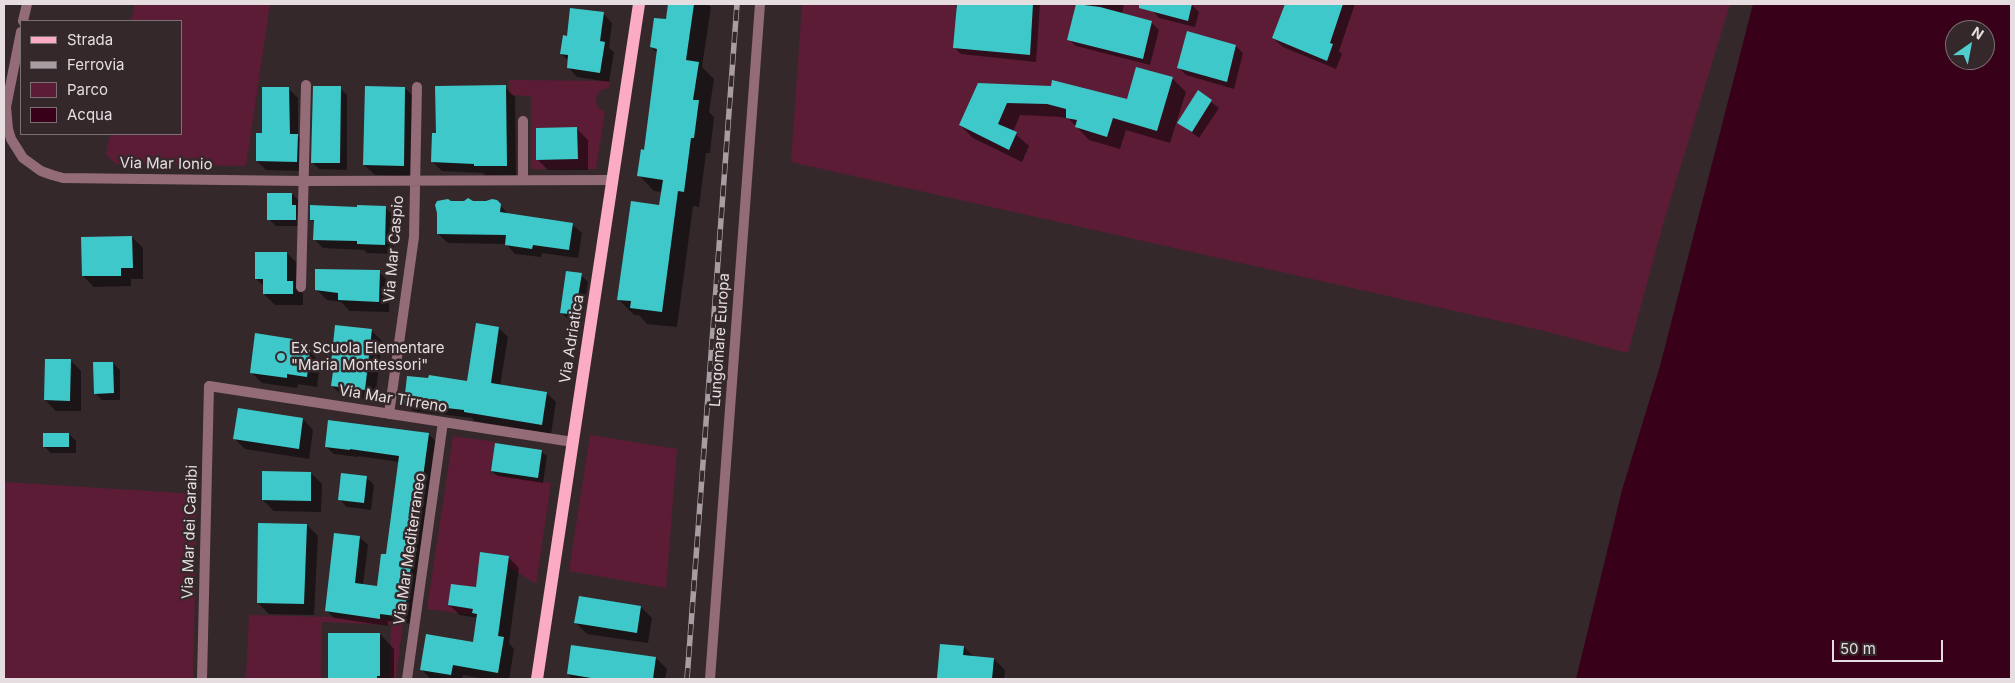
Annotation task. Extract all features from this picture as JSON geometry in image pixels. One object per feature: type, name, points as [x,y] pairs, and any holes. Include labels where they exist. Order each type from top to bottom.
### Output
[{"type":"main road","name":"Via Adriatica","points":[[537,679],[639,4]]},
{"type":"street","points":[[23,20],[27,4]]},
{"type":"street","name":"Lungomare Europa","points":[[710,679],[760,4]]},
{"type":"street","name":"Via Mar Ionio","points":[[20,37],[6,107],[6,118],[11,139],[20,153],[31,164],[41,171],[63,178],[304,181],[612,180]]},
{"type":"street","points":[[301,287],[306,85]]},
{"type":"street","name":"Via Mar Caspio","points":[[389,414],[414,237],[417,87]]},
{"type":"street","points":[[522,180],[523,121]]},
{"type":"street","name":"Via Mar Tirreno","points":[[210,386],[573,442]]},
{"type":"street","name":"Via Mar dei Caraibi","points":[[202,679],[210,386]]},
{"type":"street","name":"Via Mar Mediterraneo","points":[[407,679],[443,422]]},
{"type":"green space","points":[[135,4],[270,4],[246,166],[116,164],[106,154],[110,135],[182,135],[182,20],[131,20]]},
{"type":"green space","points":[[802,4],[1730,4],[1664,221],[1628,353],[1544,331],[791,162]]},
{"type":"green space","points":[[509,80],[610,81],[609,88],[601,90],[596,97],[597,107],[605,112],[596,169],[531,169],[531,96],[509,95]],"holes":[[[577,127],[578,159],[536,160],[536,128]]]},
{"type":"green space","points":[[590,435],[677,449],[666,588],[569,571]]},
{"type":"green space","points":[[453,436],[495,442],[490,474],[551,483],[536,584],[508,566],[509,556],[481,552],[472,615],[427,609]]},
{"type":"green space","points":[[4,482],[197,494],[193,679],[4,679]]},
{"type":"green space","points":[[249,615],[376,618],[403,621],[396,679],[390,679],[391,625],[322,622],[321,679],[246,679]]},
{"type":"water","points":[[1753,4],[2011,4],[2011,679],[1576,679],[1622,490],[1660,366]]},
{"type":"building","points":[[668,4],[694,4],[686,60],[699,62],[693,100],[699,100],[694,138],[691,138],[684,192],[678,191],[662,312],[630,308],[631,301],[617,300],[631,201],[659,205],[663,180],[637,176],[641,149],[644,150],[657,49],[650,47],[654,18],[666,19]]},
{"type":"building","points":[[957,4],[1033,4],[1030,55],[953,48]]},
{"type":"building","points":[[1076,4],[1100,7],[1152,21],[1143,59],[1067,40]]},
{"type":"building","points":[[1139,4],[1192,4],[1188,21],[1139,8]]},
{"type":"building","points":[[1285,4],[1343,4],[1330,43],[1333,44],[1327,61],[1272,38]]},
{"type":"building","points":[[570,8],[604,12],[600,41],[605,42],[600,73],[567,68],[568,55],[560,54],[563,35],[567,36]]},
{"type":"building","points":[[1187,31],[1236,45],[1227,82],[1177,68]]},
{"type":"building","points":[[1136,67],[1173,77],[1157,131],[1113,118],[1107,137],[1075,127],[1077,120],[1066,118],[1066,109],[1047,104],[1007,103],[998,124],[1017,132],[1009,150],[959,125],[978,83],[1051,86],[1052,80],[1127,99]]},
{"type":"building","points":[[506,85],[507,166],[474,166],[474,164],[431,162],[432,133],[436,133],[435,86]]},
{"type":"building","points":[[313,86],[341,86],[340,163],[311,163]]},
{"type":"building","points":[[365,86],[405,87],[404,166],[363,165]]},
{"type":"building","points":[[262,87],[289,87],[290,134],[298,134],[297,162],[256,161],[256,133],[262,133]]},
{"type":"building","points":[[1198,90],[1212,100],[1192,132],[1177,123]]},
{"type":"building","points":[[577,127],[578,159],[536,160],[536,128]]},
{"type":"building","points":[[267,193],[292,193],[292,205],[296,205],[296,220],[267,220]]},
{"type":"building","points":[[468,198],[473,201],[497,200],[501,204],[500,212],[573,223],[569,250],[533,245],[532,249],[505,245],[506,235],[437,234],[435,205],[437,201],[448,199],[451,201],[464,201]]},
{"type":"building","points":[[310,205],[386,206],[385,245],[357,244],[357,241],[313,240],[314,220],[310,220]]},
{"type":"building","points":[[132,236],[133,268],[121,268],[121,276],[82,276],[81,237]]},
{"type":"building","points":[[255,252],[287,252],[287,281],[293,281],[293,294],[263,294],[263,279],[255,279]]},
{"type":"building","points":[[315,269],[380,270],[379,302],[338,300],[338,293],[315,290]]},
{"type":"building","points":[[566,271],[582,273],[575,315],[560,313]]},
{"type":"building","points":[[476,323],[499,327],[491,383],[547,392],[542,425],[464,412],[464,410],[404,403],[407,376],[428,378],[429,375],[467,381]]},
{"type":"building","points":[[335,325],[372,329],[365,390],[331,386],[334,364],[331,364]]},
{"type":"building","name":"Ex Scuola Elementare \"Maria Montessori\"","points":[[255,333],[293,339],[293,350],[310,350],[307,377],[287,374],[287,378],[250,373]]},
{"type":"building","points":[[45,359],[71,359],[70,401],[44,400]]},
{"type":"building","points":[[93,362],[113,362],[114,393],[94,394]]},
{"type":"building","points":[[238,408],[303,418],[299,449],[233,439]]},
{"type":"building","points":[[328,420],[429,433],[404,617],[380,614],[380,619],[325,611],[334,533],[360,536],[355,583],[377,586],[381,554],[386,554],[399,456],[325,447]]},
{"type":"building","points":[[43,433],[69,433],[69,447],[43,447]]},
{"type":"building","points":[[495,443],[542,450],[538,478],[491,471]]},
{"type":"building","points":[[262,471],[311,472],[311,501],[262,500]]},
{"type":"building","points":[[341,473],[367,476],[364,503],[338,500]]},
{"type":"building","points":[[258,523],[307,524],[304,604],[257,603]]},
{"type":"building","points":[[480,552],[509,556],[498,636],[504,637],[498,673],[453,665],[451,675],[420,670],[426,634],[473,642],[477,614],[472,613],[473,609],[448,605],[451,584],[476,587]]},
{"type":"building","points":[[579,596],[641,606],[637,633],[574,623]]},
{"type":"building","points":[[328,633],[380,633],[380,676],[377,676],[377,679],[328,679]]},
{"type":"building","points":[[940,644],[964,646],[963,655],[994,658],[992,679],[937,678]]},
{"type":"building","points":[[571,645],[656,657],[653,679],[597,679],[567,674]]},
{"type":"railway","points":[[687,679],[737,4]]},
{"type":"place","name":"Ex Scuola Elementare \"Maria Montessori\"","points":[[281,357]]}]
